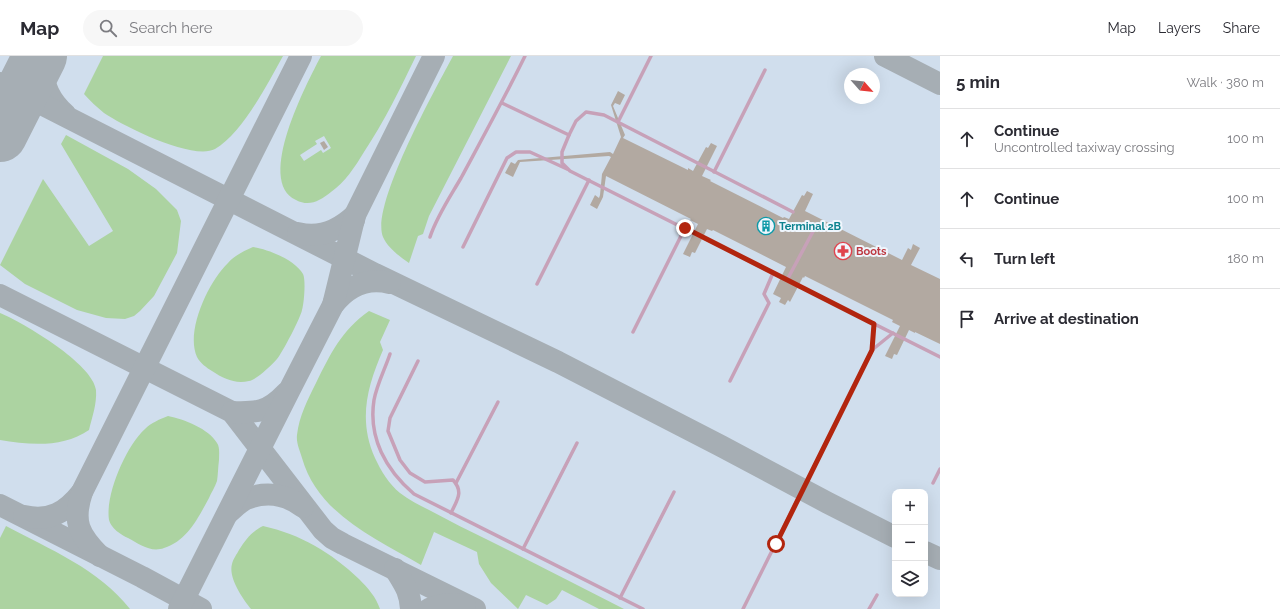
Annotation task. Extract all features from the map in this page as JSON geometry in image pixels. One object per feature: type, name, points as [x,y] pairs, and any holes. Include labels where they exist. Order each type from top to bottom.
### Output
[{"type":"lane","points":[[430,237],[437,220],[502,103],[525,56]]},
{"type":"lane","points":[[618,122],[651,56]]},
{"type":"lane","points":[[714,172],[765,70]]},
{"type":"lane","points":[[502,103],[569,135]]},
{"type":"lane","points":[[570,170],[562,163],[562,152],[576,121],[586,112],[604,115],[793,212]]},
{"type":"lane","points":[[463,247],[507,158],[516,152],[530,152],[570,170],[940,357]]},
{"type":"lane","points":[[537,284],[589,180]]},
{"type":"lane","points":[[787,280],[817,224]]},
{"type":"lane","points":[[633,332],[685,228]]},
{"type":"lane","points":[[730,381],[769,303],[764,294],[773,273]]},
{"type":"lane","points":[[743,609],[872,350],[874,324]]},
{"type":"lane","points":[[872,350],[893,333]]},
{"type":"lane","points":[[390,354],[378,386],[373,411],[373,423],[379,448],[384,460],[400,482],[414,494],[643,609]]},
{"type":"lane","points":[[418,362],[390,418],[388,431],[400,460],[410,474],[425,482],[453,480],[459,486],[460,493],[451,512]]},
{"type":"lane","points":[[456,483],[498,402]]},
{"type":"lane","points":[[523,549],[577,442]]},
{"type":"lane","points":[[933,483],[940,469]]},
{"type":"lane","points":[[620,598],[674,492]]},
{"type":"lane","points":[[869,609],[876,595]]},
{"type":"shaded area","points":[[0,56],[940,56],[940,609],[0,609]]},
{"type":"green space","points":[[103,56],[283,56],[254,107],[235,132],[215,149],[205,151],[191,150],[158,140],[113,119],[94,104],[84,94]]},
{"type":"green space","points":[[321,56],[416,56],[385,117],[349,174],[341,184],[323,198],[314,202],[305,203],[296,200],[285,189],[281,173],[282,153],[296,108]],"holes":[[[324,136],[331,148],[323,153],[321,150],[304,161],[300,155],[317,144],[315,141]]]},
{"type":"green space","points":[[453,56],[511,56],[429,216],[423,234],[418,236],[409,263],[391,248],[383,237],[382,222],[386,200],[395,175],[420,119]]},
{"type":"green space","points":[[66,135],[128,169],[156,189],[177,210],[181,221],[177,253],[154,296],[134,316],[125,319],[106,318],[77,310],[25,284],[0,265],[43,179],[89,246],[113,231],[61,144]]},
{"type":"green space","points":[[253,247],[281,256],[294,264],[303,274],[305,286],[302,310],[287,343],[277,359],[256,378],[249,381],[239,382],[216,374],[200,361],[197,357],[194,346],[194,334],[201,307],[213,282],[231,260]]},
{"type":"green space","points":[[369,311],[390,320],[380,342],[383,350],[369,390],[366,417],[370,444],[375,458],[392,486],[404,496],[419,505],[624,609],[599,609],[562,590],[556,599],[547,605],[526,595],[518,609],[491,583],[479,564],[477,552],[434,532],[421,565],[367,534],[350,522],[321,495],[310,478],[298,447],[298,428],[310,395],[338,343],[351,326]]},
{"type":"green space","points":[[0,313],[40,335],[71,357],[83,368],[92,380],[96,390],[96,400],[89,430],[68,440],[46,444],[0,440]]},
{"type":"green space","points":[[168,416],[196,425],[213,438],[219,449],[218,476],[205,506],[191,528],[172,545],[159,549],[150,549],[122,535],[112,526],[109,520],[110,498],[118,472],[124,459],[138,437],[147,427]]},
{"type":"green space","points":[[6,526],[56,552],[88,571],[104,582],[130,609],[0,609],[0,538]]},
{"type":"green space","points":[[263,526],[303,539],[327,553],[349,570],[366,586],[380,609],[251,609],[240,594],[234,582],[231,570],[233,560],[247,539],[252,533]]},
{"type":"building","name":"Terminal 2B","points":[[618,91],[625,95],[620,105],[615,103],[613,106],[625,135],[623,138],[688,170],[688,168],[693,171],[706,147],[708,148],[711,143],[717,146],[702,176],[783,218],[789,219],[802,195],[804,196],[807,191],[813,194],[805,211],[902,260],[908,248],[911,250],[913,244],[920,248],[911,265],[940,279],[940,344],[909,330],[897,355],[894,354],[892,359],[885,356],[900,326],[892,322],[893,320],[805,276],[804,278],[803,277],[790,302],[788,300],[785,305],[779,302],[781,298],[773,294],[786,267],[713,230],[707,229],[695,253],[692,252],[690,257],[683,254],[698,224],[606,176],[603,197],[597,209],[590,205],[595,195],[599,198],[602,174],[611,157],[609,156],[520,162],[513,177],[505,173],[511,162],[515,164],[518,160],[610,152],[613,154],[621,137],[611,105]]},
{"type":"building","points":[[324,141],[328,147],[324,150],[320,143]]},
{"type":"taxiway","points":[[44,56],[44,81],[54,102],[65,114]]},
{"type":"taxiway","points":[[100,556],[87,541],[79,527],[78,512],[82,492],[301,56]]},
{"type":"taxiway","points":[[179,609],[333,305],[355,215],[434,56]]},
{"type":"taxiway","points":[[885,56],[940,84]]},
{"type":"taxiway","points":[[0,83],[375,274],[558,362],[892,535]]},
{"type":"taxiway","points":[[298,233],[306,235],[321,234],[336,229],[355,215],[354,220]]},
{"type":"taxiway","points":[[334,302],[333,305],[345,293],[358,285],[373,281],[390,283]]},
{"type":"taxiway","points":[[0,295],[232,412],[323,530],[332,538],[475,609]]},
{"type":"taxiway","points":[[232,412],[248,412],[268,408],[286,393]]},
{"type":"taxiway","points":[[24,516],[42,518],[57,514],[70,505],[82,492]]},
{"type":"taxiway","points":[[228,513],[246,499],[261,495],[276,495],[290,499],[303,507]]},
{"type":"taxiway","points":[[0,505],[142,577],[201,609]]},
{"type":"taxiway","points":[[928,553],[940,559]]},
{"type":"taxiway","points":[[395,569],[408,592],[411,609]]},
{"type":"taxiway","points":[[429,609],[447,604],[465,605]]},
{"type":"runway","points":[[0,135],[40,56]]},
{"type":"place","name":"Terminal 2B","points":[[766,226]]},
{"type":"place","name":"Boots","points":[[843,251]]},
{"type":"route","points":[[685,228],[874,324],[872,350],[776,544]]}]
